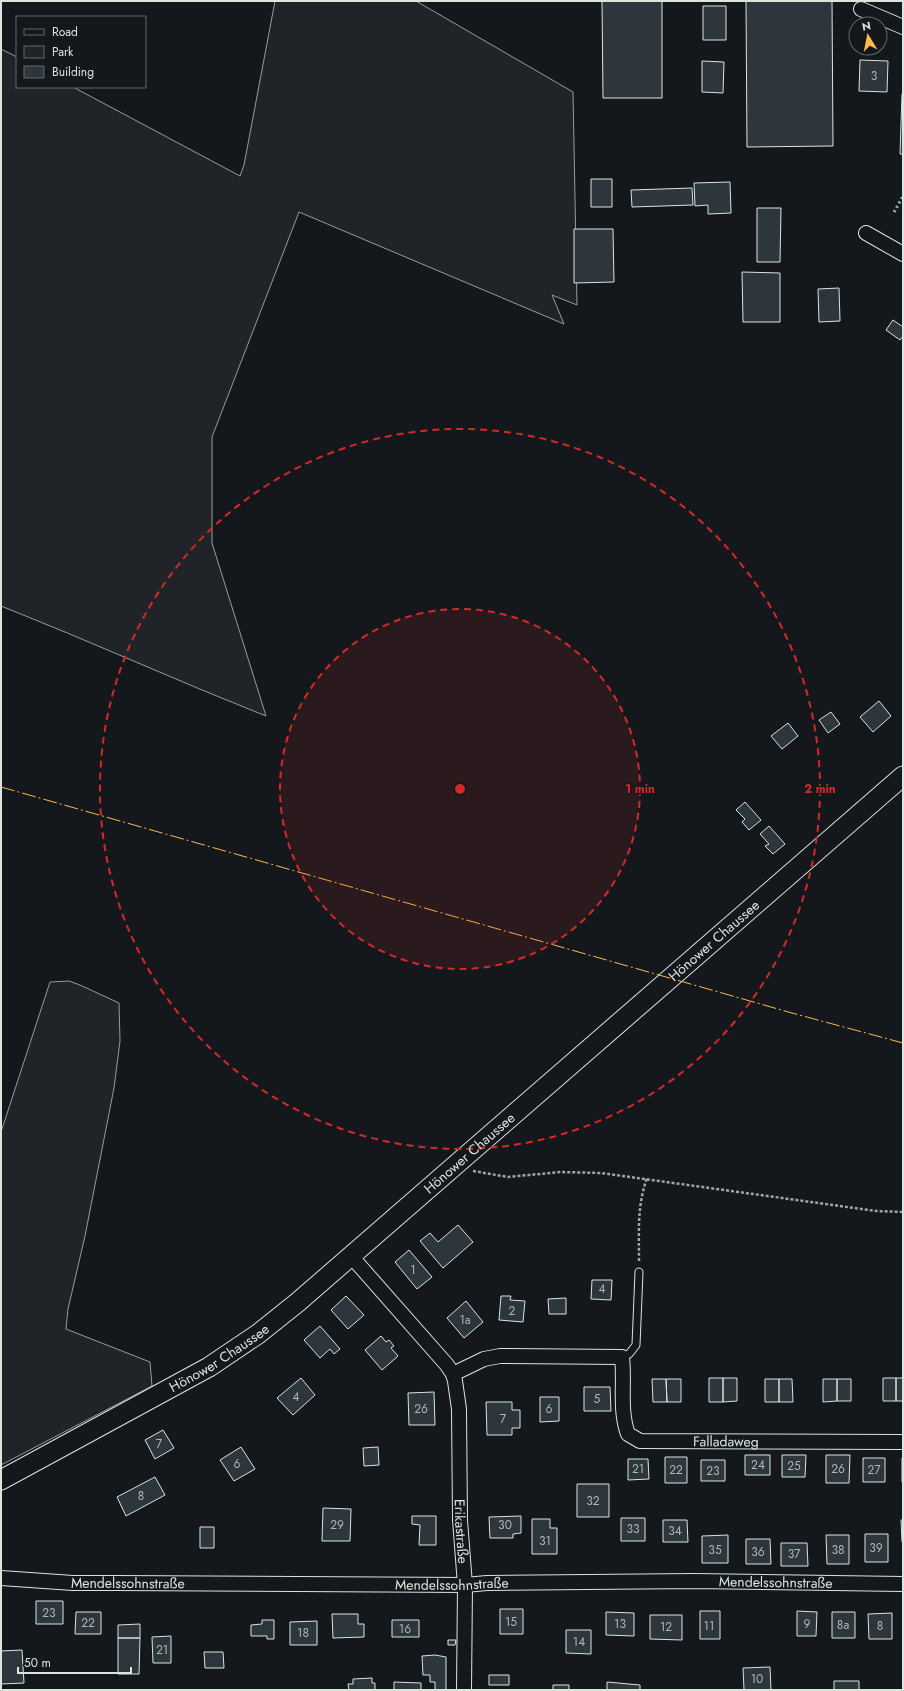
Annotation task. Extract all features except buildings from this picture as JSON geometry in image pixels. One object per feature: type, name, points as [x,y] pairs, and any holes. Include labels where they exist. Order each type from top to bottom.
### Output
[{"type":"street","points":[[861,9],[903,27]]},
{"type":"street","points":[[866,233],[903,254]]},
{"type":"street","name":"Hönower Chaussee","points":[[1,1480],[209,1367],[258,1334],[298,1302],[903,776]]},
{"type":"street","name":"Erikastraße","points":[[351,1256],[421,1335],[453,1374],[457,1390],[459,1409],[460,1520],[465,1585],[464,1690]]},
{"type":"street","points":[[453,1374],[484,1359],[500,1356],[622,1357]]},
{"type":"street","name":"Falladaweg","points":[[622,1357],[624,1422],[628,1434],[640,1440],[903,1442]]},
{"type":"street","name":"Mendelssohnstraße","points":[[1,1578],[73,1582],[465,1585],[627,1583],[650,1581],[903,1584]]},
{"type":"lane","points":[[622,1357],[629,1354],[636,1345],[639,1272]]},
{"type":"path","points":[[461,1159],[473,1171],[508,1177],[560,1172],[601,1173],[647,1178],[869,1210],[903,1212]]},
{"type":"path","points":[[639,1272],[639,1208],[641,1194],[647,1178]]},
{"type":"green space","points":[[275,1],[416,1],[573,92],[577,305],[552,295],[564,324],[299,212],[212,437],[212,543],[266,716],[1,606],[1,49],[16,56],[16,88],[75,88],[240,176],[244,165]]},
{"type":"green space","points":[[69,981],[119,1003],[120,1041],[114,1088],[85,1236],[68,1309],[66,1329],[150,1362],[152,1386],[1,1465],[1,1132],[50,982]]},
{"type":"hedge","points":[[894,212],[903,196]]},
{"type":"power","points":[[1,787],[792,1013],[903,1043]]}]
